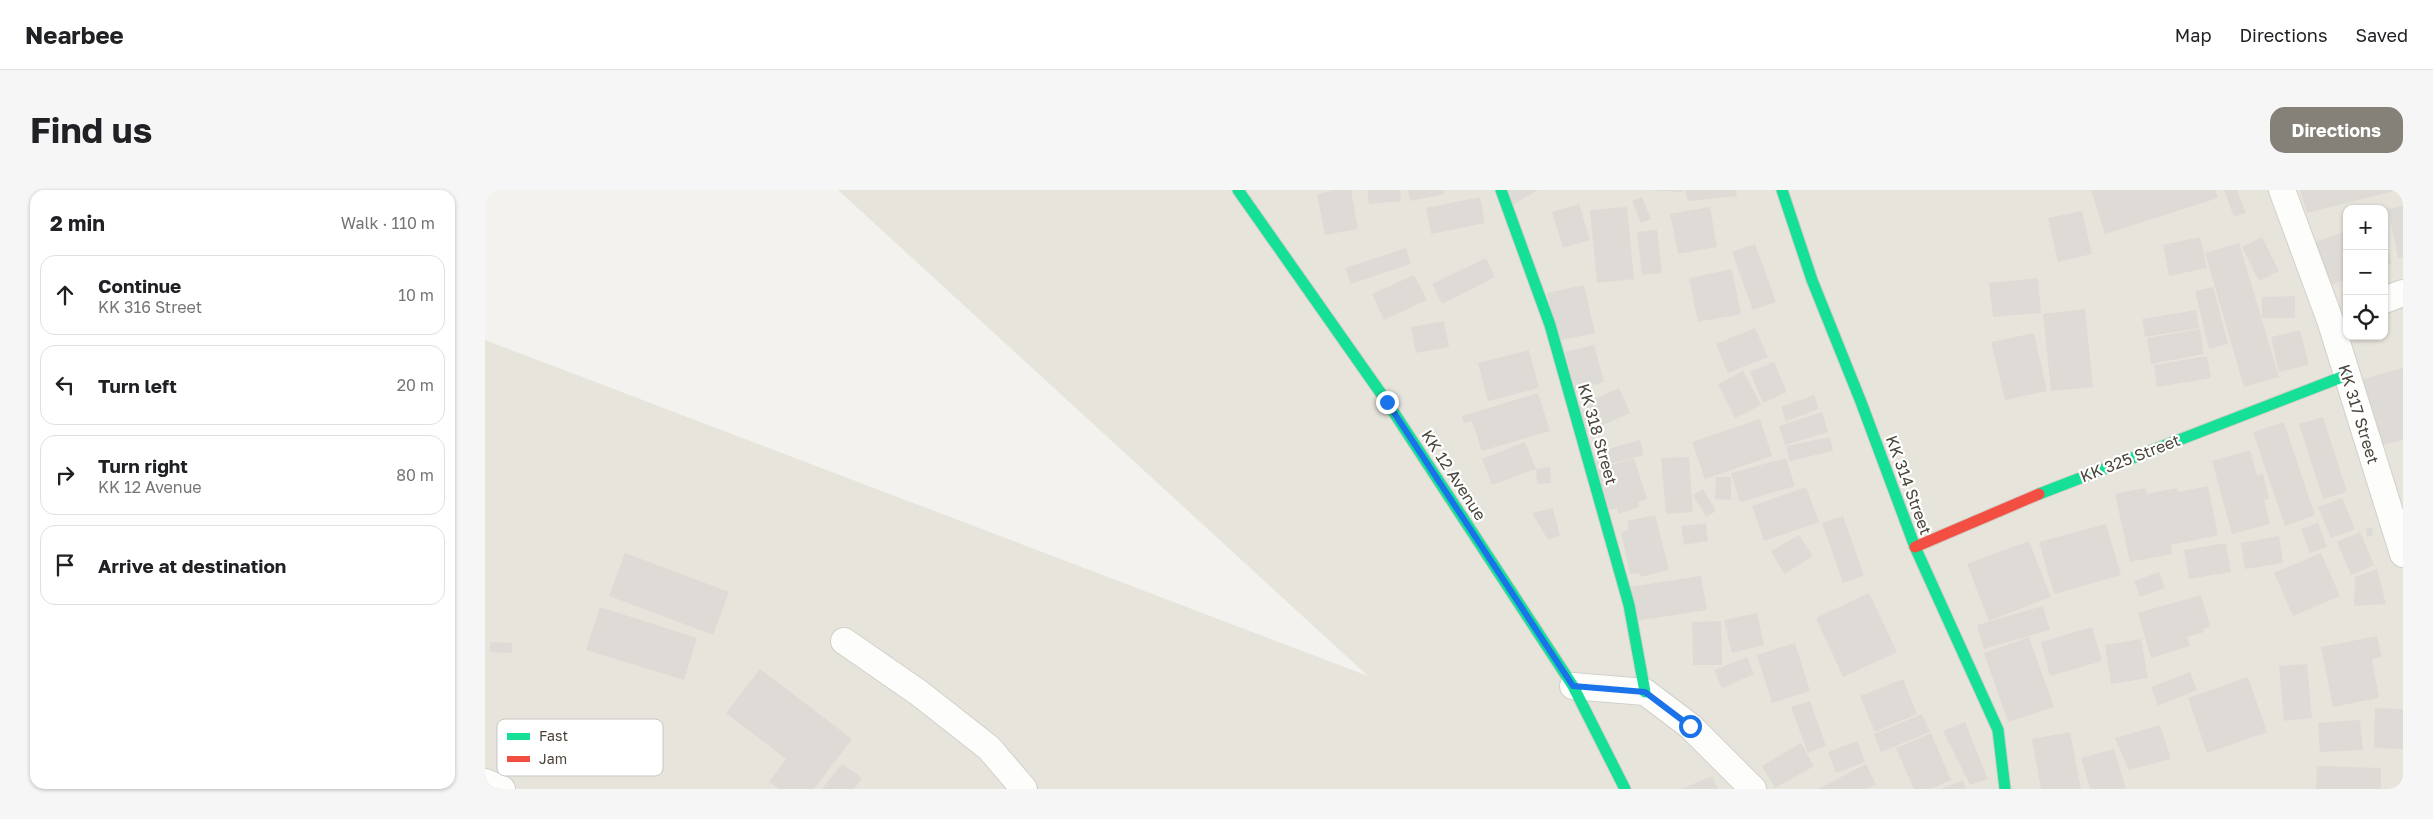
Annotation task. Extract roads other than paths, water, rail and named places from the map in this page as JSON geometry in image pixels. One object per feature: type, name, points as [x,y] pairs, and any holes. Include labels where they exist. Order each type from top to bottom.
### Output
[{"type":"street","name":"KK 12 Avenue","points":[[1238,190],[1387,402],[1573,686],[1625,789]]},
{"type":"street","name":"KK 318 Street","points":[[1501,190],[1553,335],[1629,605],[1645,692]]},
{"type":"street","name":"KK 314 Street","points":[[1782,190],[1812,280],[1861,402],[1915,547],[1998,730],[2005,789]]},
{"type":"street","name":"KK 317 Street","points":[[2282,190],[2338,317],[2347,375],[2403,554]]},
{"type":"street","points":[[2388,299],[2403,293]]},
{"type":"street","name":"KK 325 Street","points":[[1915,547],[2060,485],[2143,452],[2232,421],[2347,375]]},
{"type":"street","points":[[844,641],[919,694],[989,748],[1024,789]]},
{"type":"street","points":[[1573,686],[1645,692],[1690,726],[1753,789]]},
{"type":"street","points":[[485,782],[502,789]]}]
